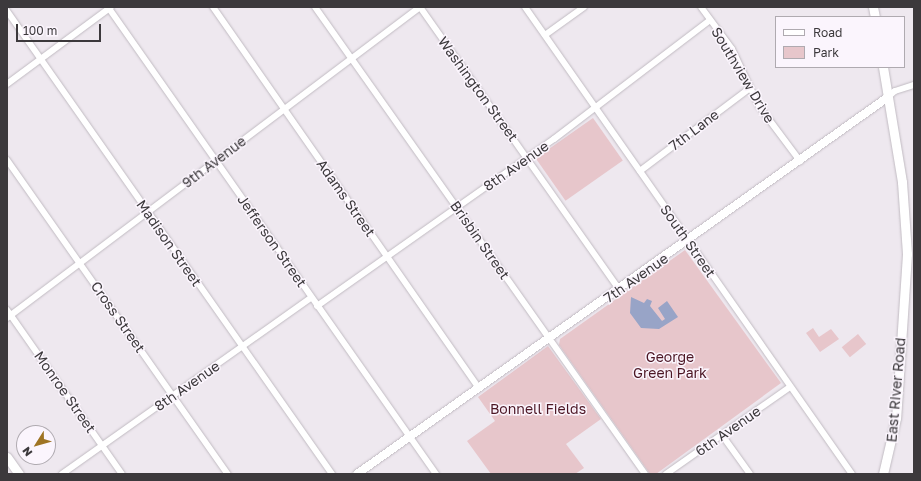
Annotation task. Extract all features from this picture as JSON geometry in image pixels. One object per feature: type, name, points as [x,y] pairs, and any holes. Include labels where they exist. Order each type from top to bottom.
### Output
[{"type":"main road","name":"East River Road","points":[[883,68],[906,218],[907,254],[896,418],[883,474]]},
{"type":"main road","points":[[7,458],[19,474]]},
{"type":"street","points":[[7,84],[110,7]]},
{"type":"street","name":"Jefferson Street","points":[[110,7],[317,306],[436,474]]},
{"type":"street","name":"Adams Street","points":[[213,7],[479,388]]},
{"type":"street","name":"Brisbin Street","points":[[315,7],[645,474]]},
{"type":"street","name":"9th Avenue","points":[[8,314],[80,263],[420,7]]},
{"type":"street","name":"Washington Street","points":[[420,7],[620,290]]},
{"type":"street","name":"South Street","points":[[525,7],[852,474]]},
{"type":"street","points":[[545,35],[584,7]]},
{"type":"street","name":"Southview Drive","points":[[701,7],[735,55],[749,89],[800,161]]},
{"type":"street","name":"Madison Street","points":[[7,11],[242,348],[332,474]]},
{"type":"street","name":"8th Avenue","points":[[317,306],[528,158],[596,108],[710,20]]},
{"type":"street","name":"7th Avenue","points":[[357,474],[689,241],[888,98],[895,91],[914,85]]},
{"type":"street","name":"7th Lane","points":[[640,171],[749,89]]},
{"type":"street","name":"Cross Street","points":[[7,160],[228,474]]},
{"type":"street","name":"8th Avenue","points":[[62,474],[312,298]]},
{"type":"street","name":"Monroe Street","points":[[8,314],[122,474]]},
{"type":"street","name":"6th Avenue","points":[[666,474],[790,387]]},
{"type":"street","points":[[722,435],[750,474]]},
{"type":"green space","points":[[593,118],[623,161],[565,201],[536,158]]},
{"type":"green space","name":"George Green Park","points":[[685,250],[781,383],[656,474],[650,474],[559,345],[560,339]]},
{"type":"green space","points":[[813,328],[819,337],[831,329],[839,339],[820,352],[806,333]]},
{"type":"green space","points":[[858,334],[866,344],[850,357],[842,347]]},
{"type":"green space","name":"Bonnell Fields","points":[[548,346],[601,419],[566,444],[584,468],[575,474],[491,474],[467,441],[495,421],[478,397]]},
{"type":"water","points":[[631,297],[644,303],[647,299],[652,301],[650,306],[662,321],[665,319],[658,308],[667,301],[678,317],[659,329],[641,328],[630,313]]}]
